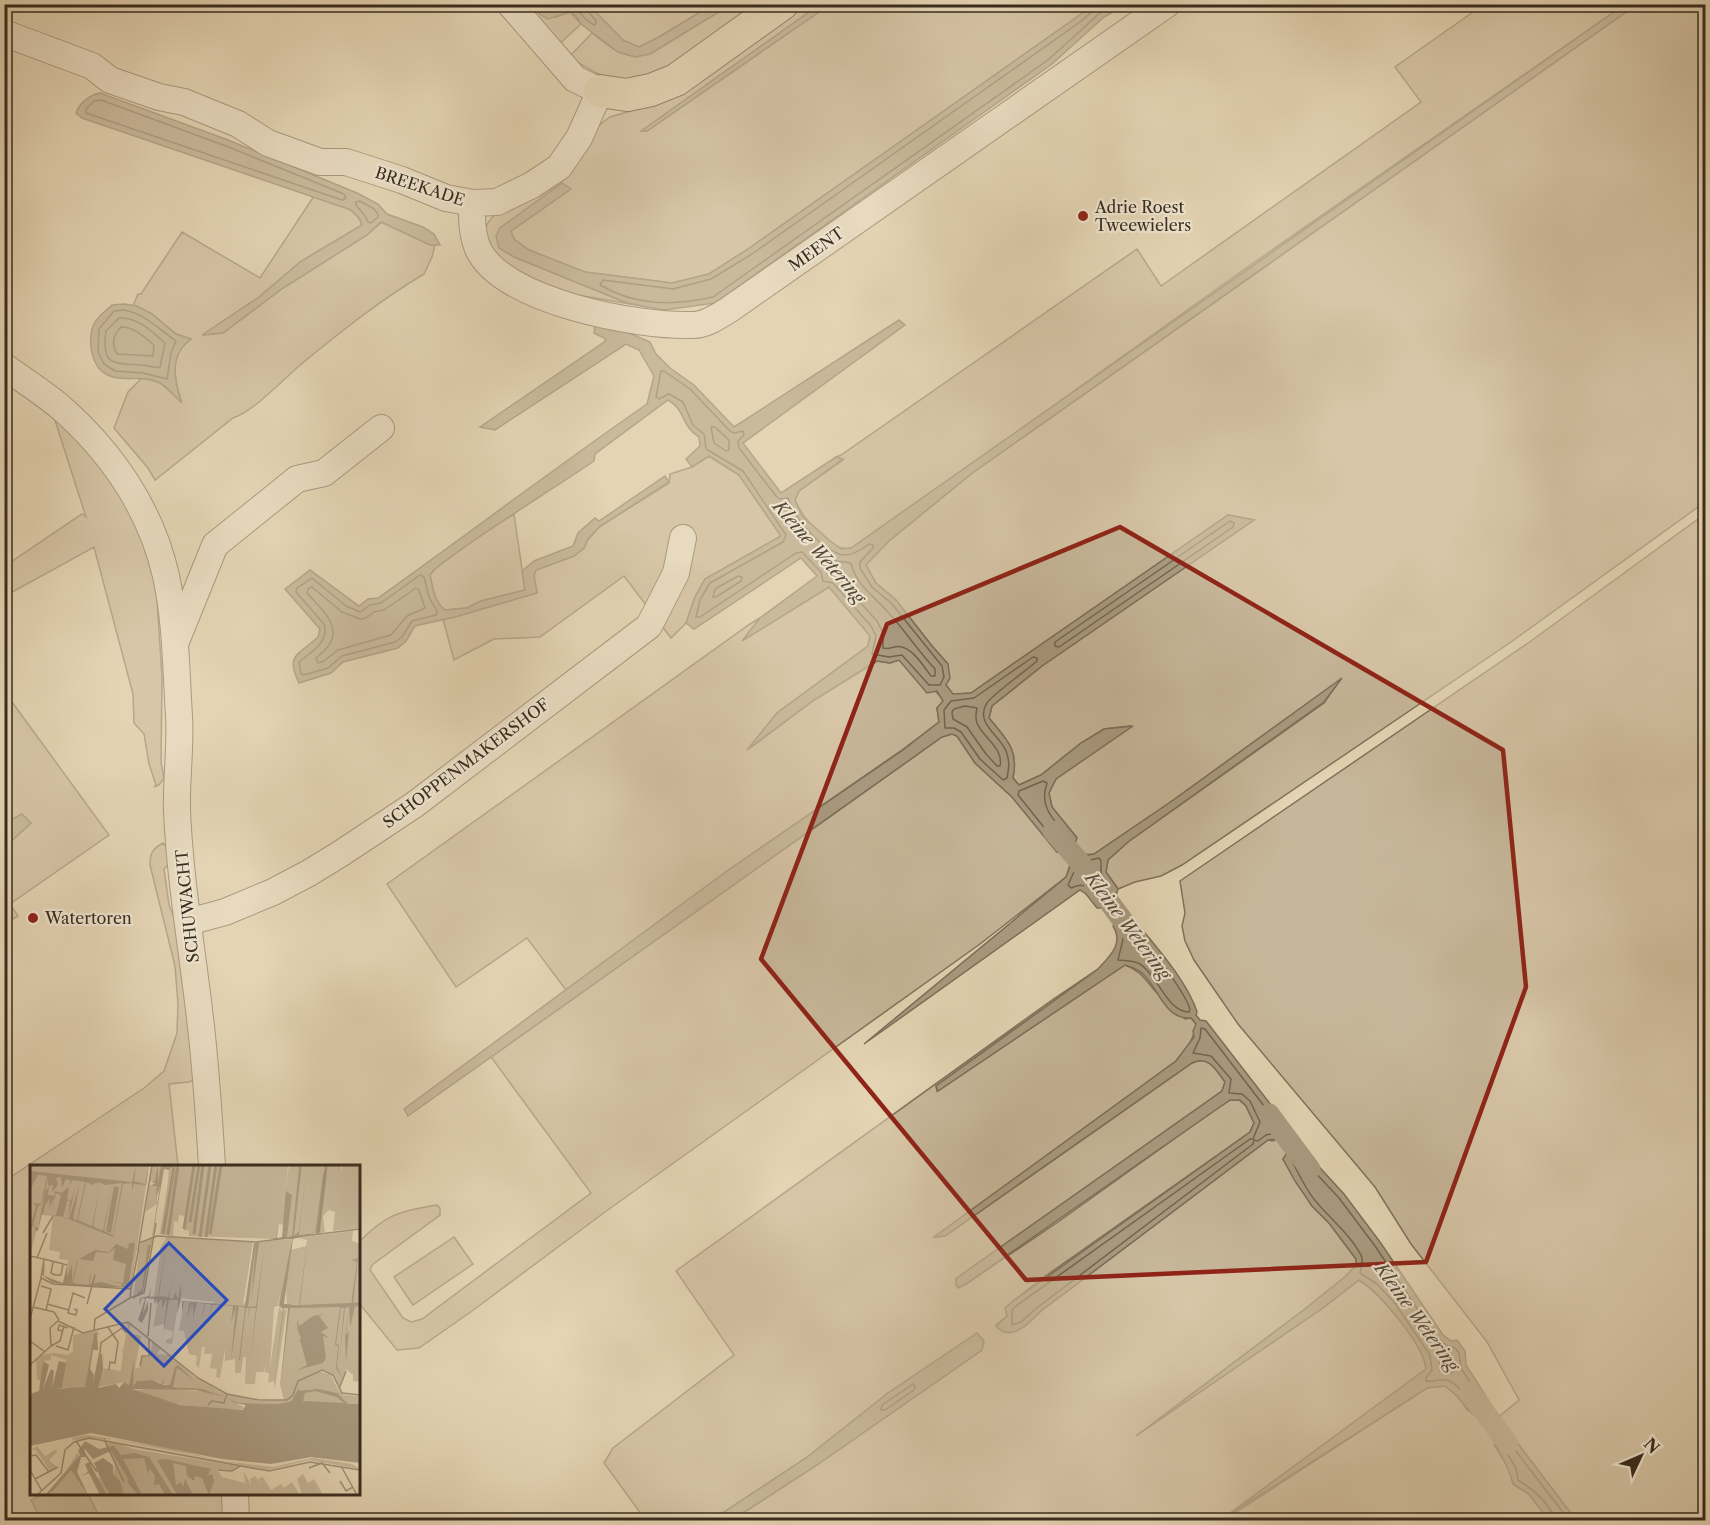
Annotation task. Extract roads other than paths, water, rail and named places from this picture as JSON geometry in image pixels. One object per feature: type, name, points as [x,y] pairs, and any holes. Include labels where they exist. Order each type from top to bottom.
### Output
[{"type":"main road","points":[[600,91],[627,94],[651,90],[676,80],[782,4]]},
{"type":"street","points":[[510,4],[575,79],[600,91]]},
{"type":"street","name":"MEENT","points":[[473,203],[471,220],[479,250],[500,275],[533,294],[572,307],[644,322],[694,325],[714,319],[730,309],[1167,4]]},
{"type":"street","name":"BREEKADE","points":[[4,33],[92,66],[110,80],[159,97],[184,102],[237,124],[268,143],[320,162],[346,162],[402,180],[446,198],[473,203],[497,202],[532,185],[559,167],[579,138],[600,91]]},
{"type":"street","name":"SCHUWACHT","points":[[4,366],[59,406],[119,471],[138,501],[151,528],[166,575],[174,645],[178,716],[177,811],[205,1063],[212,1165]]},
{"type":"street","name":"SCHUWACHT","points":[[174,645],[215,545],[297,479],[324,472],[381,428]]},
{"type":"street","name":"SCHOPPENMAKERSHOF","points":[[188,922],[225,912],[273,892],[340,854],[414,805],[649,626],[676,573],[683,538]]},
{"type":"street","points":[[235,1495],[236,1521]]},
{"type":"water","points":[[532,5],[589,5],[623,40],[639,47],[712,5],[730,5],[650,54],[635,57],[618,52],[581,24],[570,12],[548,19]]},
{"type":"water","points":[[819,5],[829,5],[647,131],[641,131]]},
{"type":"water","points":[[1092,5],[1125,5],[1104,17],[1052,64],[715,303],[664,310],[627,303],[514,257],[499,248],[496,236],[500,228],[562,183],[571,189],[511,231],[514,239],[529,250],[585,272],[672,283],[709,274],[748,249]]},
{"type":"water","points":[[1624,5],[1636,5],[971,474],[889,541],[866,565],[876,583],[896,600],[948,664],[950,678],[946,685],[953,694],[971,693],[1228,515],[1254,520],[1042,666],[992,706],[989,718],[1010,745],[1014,759],[1013,778],[1019,785],[1041,775],[1081,743],[1104,729],[1133,726],[1056,779],[1049,793],[1052,807],[1077,838],[1073,848],[1067,853],[1057,852],[1012,797],[975,763],[957,736],[952,734],[942,737],[408,1116],[404,1109],[727,871],[903,750],[939,722],[937,708],[943,701],[937,691],[927,693],[899,660],[890,663],[877,661],[814,700],[747,750],[777,713],[868,646],[870,636],[829,587],[742,641],[760,618],[817,576],[801,558],[694,629],[686,623],[695,597],[705,579],[781,536],[739,475],[709,456],[692,467],[686,459],[700,446],[699,437],[689,428],[678,408],[668,400],[595,454],[594,461],[473,541],[430,575],[436,599],[445,610],[467,608],[481,601],[525,590],[522,571],[534,561],[573,546],[578,533],[595,518],[599,521],[665,476],[669,482],[599,527],[588,539],[584,548],[574,556],[536,570],[534,576],[537,593],[415,626],[406,641],[398,648],[343,662],[331,673],[299,683],[293,666],[294,661],[300,652],[318,637],[320,629],[285,589],[310,570],[359,606],[368,599],[378,598],[647,404],[654,376],[639,350],[626,344],[495,430],[480,427],[604,342],[606,339],[594,333],[595,324],[629,327],[629,333],[650,342],[656,354],[670,368],[694,385],[734,427],[899,320],[905,325],[743,443],[781,493],[836,457],[843,459],[799,491],[795,500],[802,516],[829,540],[841,549],[851,548]]},
{"type":"water","points":[[100,93],[228,140],[357,193],[378,204],[387,214],[423,227],[434,234],[440,245],[430,245],[381,222],[367,235],[283,288],[223,333],[202,335],[259,297],[300,262],[362,225],[360,219],[351,210],[82,118],[76,113],[86,100]]},
{"type":"water","points":[[112,305],[137,306],[152,314],[176,334],[191,339],[179,352],[176,360],[175,376],[181,402],[160,383],[149,379],[113,377],[106,374],[96,363],[91,349],[91,333],[94,323]]},
{"type":"water","points":[[1342,678],[1324,702],[1128,842],[1108,860],[1106,872],[1118,889],[1114,903],[1097,908],[1080,890],[864,1044],[1066,877],[1075,860],[1081,856],[1094,854],[1172,801]]},
{"type":"water","points":[[22,814],[31,823],[5,847],[5,823]]},
{"type":"water","points":[[1122,916],[1131,916],[1168,962],[1192,1000],[1196,1015],[1200,1020],[1206,1021],[1288,1127],[1288,1134],[1281,1139],[1268,1140],[1041,1311],[1025,1326],[1008,1333],[996,1326],[1007,1316],[1005,1308],[1012,1302],[1250,1132],[1254,1123],[1246,1106],[1240,1100],[1230,1100],[966,1284],[958,1288],[956,1285],[956,1279],[965,1272],[1222,1091],[1225,1082],[1212,1065],[1203,1061],[1192,1063],[945,1236],[934,1237],[1176,1061],[1194,1037],[1193,1031],[1196,1024],[1191,1018],[1175,1014],[1163,1002],[1143,974],[1125,965],[938,1091],[936,1086],[1098,969],[1114,949],[1117,938],[1113,926]]},
{"type":"water","points":[[1292,1146],[1301,1147],[1344,1194],[1380,1242],[1443,1335],[1451,1341],[1457,1340],[1465,1351],[1466,1365],[1492,1406],[1485,1417],[1480,1418],[1467,1409],[1445,1386],[1427,1388],[1221,1520],[1426,1369],[1418,1347],[1400,1320],[1378,1296],[1359,1280],[1323,1308],[1136,1436],[1305,1309],[1356,1265],[1356,1259],[1329,1223],[1312,1206],[1283,1159]]},
{"type":"water","points":[[977,1333],[984,1341],[982,1350],[817,1465],[732,1520],[712,1520],[806,1458],[888,1393]]},
{"type":"water","points":[[1496,1419],[1506,1428],[1576,1520],[1547,1518],[1529,1494],[1513,1484],[1487,1428]]},
{"type":"water","points":[[41,1495],[88,1495],[101,1520],[41,1520],[31,1500]]},
{"type":"waterway","name":"Kleine Wetering","points":[[1053,831],[1078,860],[1138,941]]},
{"type":"waterway","name":"Kleine Wetering","points":[[1269,1114],[1310,1169]]},
{"type":"waterway","name":"Kleine Wetering","points":[[1470,1392],[1508,1444]]},
{"type":"place","name":"Adrie Roest Tweewielers","points":[[1083,216]]},
{"type":"place","name":"Watertoren","points":[[33,918]]}]
